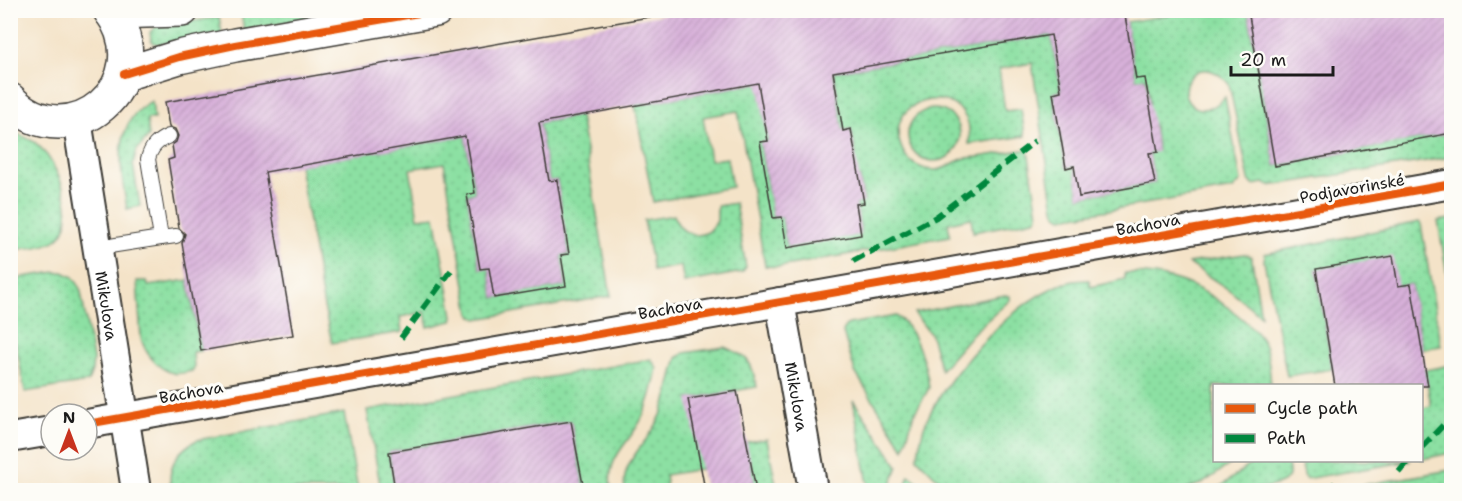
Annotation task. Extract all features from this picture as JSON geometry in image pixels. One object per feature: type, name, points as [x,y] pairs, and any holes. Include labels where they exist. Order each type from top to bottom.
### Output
[{"type":"street","points":[[110,11],[182,10]]},
{"type":"street","points":[[124,74],[180,57],[235,45],[436,10]]},
{"type":"street","points":[[10,100],[26,112],[50,121],[77,120],[105,103],[124,74],[126,52],[122,31],[110,11]]},
{"type":"street","name":"Mikulova","points":[[77,120],[136,490]]},
{"type":"street","name":"Podjavorinské","points":[[1257,219],[1452,184]]},
{"type":"street","name":"Bachova","points":[[99,422],[1257,219]]},
{"type":"street","name":"Mikulova","points":[[780,302],[813,490]]},
{"type":"street","points":[[10,438],[39,433]]},
{"type":"lane","points":[[161,238],[148,159],[150,150],[169,136]]},
{"type":"lane","points":[[97,248],[176,236]]},
{"type":"green space","points":[[257,10],[353,11],[244,30],[241,13]]},
{"type":"green space","points":[[1191,11],[1248,11],[1275,166],[1451,133],[1451,157],[1269,186],[1264,183],[1253,185],[1249,180],[1229,84],[1217,73],[1205,70],[1196,72],[1189,79],[1186,97],[1191,105],[1208,109],[1225,97],[1241,181],[1233,189],[1062,218],[1056,214],[1054,209],[1032,63],[999,69],[1005,111],[1021,109],[1025,136],[969,144],[968,123],[959,108],[945,101],[930,100],[915,105],[904,115],[898,130],[902,149],[907,158],[920,167],[930,170],[942,169],[964,158],[1028,149],[1037,219],[973,232],[971,218],[948,223],[950,236],[779,267],[765,266],[738,111],[703,117],[710,160],[727,158],[732,187],[653,202],[635,105],[759,83],[768,141],[760,143],[773,218],[782,217],[787,247],[861,234],[856,204],[864,202],[860,178],[852,178],[856,154],[851,129],[843,131],[834,72],[1051,35],[1061,91],[1053,93],[1066,168],[1074,166],[1079,197],[1155,183],[1149,153],[1158,151],[1154,126],[1141,105],[1150,103],[1146,78],[1136,79],[1126,22]]},
{"type":"green space","points":[[219,17],[222,34],[159,44],[151,40],[150,32],[156,27]]},
{"type":"green space","points":[[152,101],[154,119],[147,119],[149,136],[137,150],[133,164],[140,206],[127,209],[121,164],[124,135],[139,110]]},
{"type":"green space","points":[[929,109],[939,109],[953,116],[960,135],[953,154],[939,161],[929,161],[919,157],[912,150],[908,140],[908,130],[912,120],[919,113]]},
{"type":"green space","points":[[580,116],[611,296],[477,319],[470,314],[444,163],[410,169],[418,218],[435,216],[452,321],[428,327],[425,312],[400,317],[402,332],[332,343],[299,165],[465,136],[475,193],[467,195],[480,269],[489,268],[494,298],[566,286],[561,255],[569,254],[565,229],[557,230],[561,205],[557,180],[549,181],[539,123]]},
{"type":"green space","points":[[11,132],[33,141],[46,154],[59,178],[67,206],[64,230],[57,239],[36,247],[12,250]]},
{"type":"green space","points":[[735,203],[746,267],[742,272],[684,283],[681,266],[653,271],[644,220],[674,215],[686,232],[702,234],[709,231],[717,221],[717,206]]},
{"type":"green space","points":[[1452,219],[1451,298],[1438,221]]},
{"type":"green space","points":[[1419,222],[1441,346],[1422,349],[1411,284],[1398,286],[1316,269],[1332,369],[1287,376],[1264,261],[1265,254]]},
{"type":"green space","points":[[1244,254],[1251,256],[1261,316],[1228,289],[1188,263]]},
{"type":"green space","points":[[63,272],[73,277],[81,292],[93,359],[92,371],[88,382],[25,392],[11,317],[11,285],[23,277]]},
{"type":"green space","points":[[1125,273],[1146,274],[1190,285],[1229,308],[1242,318],[1261,339],[1267,353],[1271,384],[1213,384],[1213,462],[1234,462],[1203,483],[1184,490],[953,490],[917,458],[924,426],[936,403],[964,364],[1000,325],[1038,296],[1065,283],[1089,280],[1091,287],[1125,279]]},
{"type":"green space","points":[[188,280],[201,351],[193,352],[194,368],[192,371],[175,374],[157,364],[143,344],[137,281],[147,281],[148,286]]},
{"type":"green space","points":[[1005,295],[1010,296],[1010,300],[974,332],[941,370],[931,335],[914,313]]},
{"type":"green space","points":[[896,316],[909,329],[919,348],[929,388],[913,416],[904,449],[855,372],[843,332],[845,326],[849,324]]},
{"type":"green space","points":[[724,347],[748,361],[757,387],[689,399],[746,442],[767,439],[777,490],[756,490],[750,461],[665,475],[667,490],[625,490],[624,481],[629,464],[656,425],[663,409],[677,358],[684,353]]},
{"type":"green space","points":[[651,359],[657,368],[653,387],[645,412],[615,459],[610,478],[611,490],[584,490],[571,421],[389,452],[395,490],[381,490],[367,410]]},
{"type":"green space","points":[[1451,365],[1451,453],[1423,459],[1423,408],[1431,406],[1425,370]]},
{"type":"green space","points":[[853,400],[898,466],[889,490],[869,490]]},
{"type":"green space","points":[[344,413],[358,490],[171,490],[170,474],[178,455],[197,440]]},
{"type":"green space","points":[[1254,462],[1287,462],[1289,475],[1278,484],[1244,490],[1216,490]]},
{"type":"green space","points":[[1301,462],[1405,462],[1305,479]]},
{"type":"green space","points":[[1451,470],[1451,489],[1333,490]]},
{"type":"green space","points":[[909,475],[929,490],[904,490]]},
{"type":"building","points":[[689,10],[1124,10],[1136,79],[1145,78],[1158,152],[1149,153],[1155,183],[1079,197],[1074,166],[1066,168],[1053,93],[1061,91],[1051,35],[833,72],[843,131],[851,129],[864,203],[856,204],[861,235],[787,248],[782,217],[773,218],[760,142],[768,141],[758,83],[539,123],[549,181],[557,180],[569,254],[561,255],[566,286],[494,298],[489,268],[480,269],[467,195],[475,193],[465,136],[265,172],[293,335],[201,351],[182,243],[185,234],[179,228],[168,160],[174,158],[172,145],[178,136],[175,129],[169,127],[165,102]]},
{"type":"building","points":[[1248,10],[1452,10],[1452,133],[1275,166]]},
{"type":"building","points":[[1393,256],[1398,286],[1411,284],[1428,386],[1423,386],[1423,384],[1335,384],[1316,269]]},
{"type":"building","points":[[737,391],[756,490],[705,490],[688,399]]},
{"type":"building","points":[[571,421],[584,490],[395,490],[389,452]]},
{"type":"marked path","points":[[853,261],[936,217],[1035,141]]},
{"type":"marked path","points":[[401,338],[453,268]]},
{"type":"marked path","points":[[1423,446],[1452,416]]},
{"type":"marked path","points":[[1399,472],[1407,462]]},
{"type":"marked path","points":[[1329,490],[1335,483]]},
{"type":"cycle path","points":[[124,74],[179,57],[235,45],[436,10]]},
{"type":"cycle path","points":[[99,422],[1452,184]]}]
